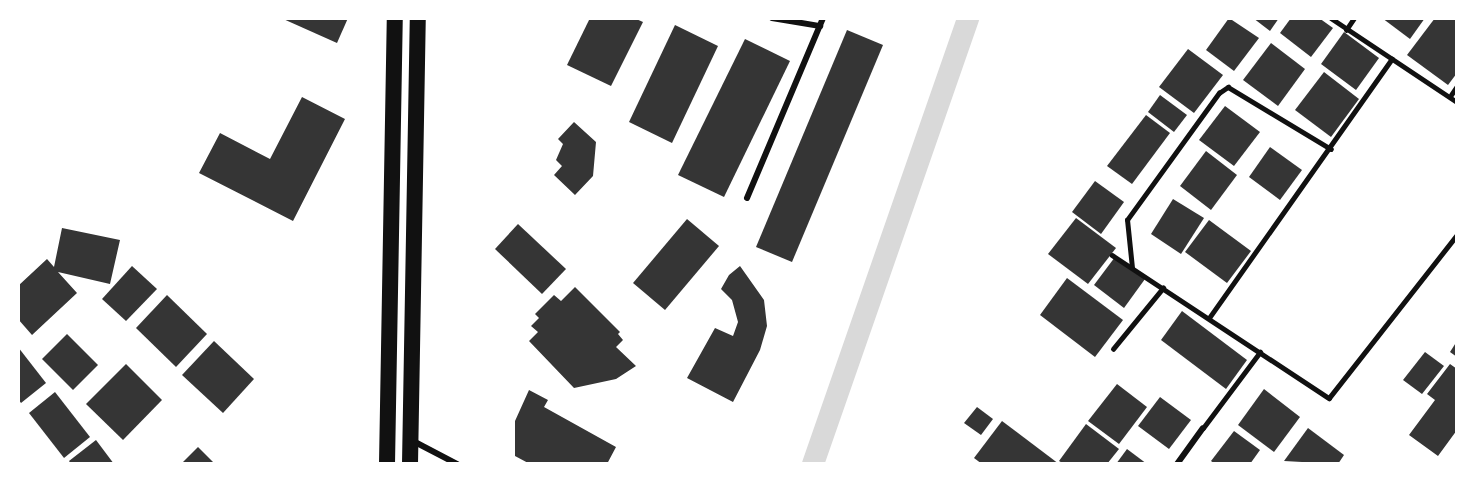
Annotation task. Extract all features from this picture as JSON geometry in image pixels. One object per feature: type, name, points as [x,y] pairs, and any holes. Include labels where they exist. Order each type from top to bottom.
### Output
[{"type":"highway","points":[[387,464],[395,18]]},
{"type":"highway","points":[[410,464],[418,18]]},
{"type":"street","points":[[772,18],[820,26]]},
{"type":"street","points":[[747,198],[824,18]]},
{"type":"street","points":[[1176,464],[1203,428]]},
{"type":"street","points":[[410,439],[457,464]]},
{"type":"lane","points":[[1331,18],[1346,30],[1451,95],[1457,102]]},
{"type":"lane","points":[[1346,30],[1354,18]]},
{"type":"lane","points":[[1209,318],[1392,59]]},
{"type":"lane","points":[[1451,95],[1457,86]]},
{"type":"lane","points":[[1132,268],[1127,220],[1219,93],[1228,87],[1330,149]]},
{"type":"lane","points":[[1112,255],[1329,398],[1457,235]]},
{"type":"lane","points":[[1113,349],[1163,288]]},
{"type":"lane","points":[[1203,428],[1260,352]]},
{"type":"building","points":[[281,18],[348,18],[337,43]]},
{"type":"building","points":[[590,18],[634,18],[643,22],[611,86],[567,65]]},
{"type":"building","points":[[1229,18],[1259,38],[1234,71],[1206,50]]},
{"type":"building","points":[[1253,18],[1279,18],[1270,31]]},
{"type":"building","points":[[1291,18],[1319,18],[1333,28],[1311,57],[1280,33]]},
{"type":"building","points":[[1382,18],[1425,18],[1410,39]]},
{"type":"building","points":[[1435,18],[1457,18],[1457,73],[1448,85],[1407,55]]},
{"type":"building","points":[[675,25],[718,46],[672,143],[629,122]]},
{"type":"building","points":[[847,30],[883,45],[792,262],[756,247]]},
{"type":"building","points":[[1344,32],[1379,58],[1356,90],[1321,64]]},
{"type":"building","points":[[745,39],[790,61],[724,197],[678,175]]},
{"type":"building","points":[[1271,43],[1305,69],[1278,106],[1243,80]]},
{"type":"building","points":[[1188,49],[1223,75],[1194,113],[1159,87]]},
{"type":"building","points":[[1324,72],[1359,99],[1331,137],[1295,110]]},
{"type":"building","points":[[1160,95],[1187,115],[1174,132],[1148,112]]},
{"type":"building","points":[[302,97],[345,119],[293,221],[199,173],[220,133],[270,159]]},
{"type":"building","points":[[1225,106],[1260,132],[1234,166],[1199,140]]},
{"type":"building","points":[[1146,115],[1170,133],[1132,184],[1107,166]]},
{"type":"building","points":[[574,122],[596,142],[593,176],[575,195],[554,175],[562,166],[556,160],[563,144],[558,139]]},
{"type":"building","points":[[1270,147],[1302,170],[1280,200],[1249,177]]},
{"type":"building","points":[[1206,151],[1237,175],[1211,210],[1180,186]]},
{"type":"building","points":[[1095,181],[1124,202],[1101,234],[1072,212]]},
{"type":"building","points":[[1173,199],[1204,218],[1181,254],[1151,234]]},
{"type":"building","points":[[1076,218],[1116,248],[1088,284],[1048,254]]},
{"type":"building","points":[[687,219],[719,246],[665,310],[633,283]]},
{"type":"building","points":[[1209,220],[1251,251],[1227,283],[1185,252]]},
{"type":"building","points":[[518,224],[566,269],[542,294],[495,249]]},
{"type":"building","points":[[62,228],[120,240],[110,284],[58,272],[77,293],[32,335],[18,319],[18,286],[47,259],[54,267]]},
{"type":"building","points":[[1115,257],[1145,279],[1124,308],[1094,285]]},
{"type":"building","points":[[132,266],[157,289],[126,321],[102,299]]},
{"type":"building","points":[[740,266],[764,300],[767,326],[760,350],[733,402],[687,378],[715,328],[733,336],[738,322],[732,300],[721,289],[729,275]]},
{"type":"building","points":[[1067,278],[1123,320],[1095,357],[1040,315]]},
{"type":"building","points":[[575,287],[620,332],[618,334],[623,340],[616,347],[636,366],[616,379],[574,388],[529,341],[538,332],[531,326],[539,318],[535,314],[554,295],[561,301]]},
{"type":"building","points":[[167,295],[207,334],[176,367],[136,328]]},
{"type":"building","points":[[1182,311],[1247,360],[1226,389],[1161,340]]},
{"type":"building","points":[[67,334],[98,365],[73,390],[42,359]]},
{"type":"building","points":[[214,341],[254,379],[223,413],[182,375]]},
{"type":"building","points":[[1457,341],[1457,357],[1450,352]]},
{"type":"building","points":[[18,347],[46,383],[21,403],[18,399]]},
{"type":"building","points":[[1425,352],[1444,366],[1422,394],[1403,380]]},
{"type":"building","points":[[126,364],[162,400],[123,440],[86,404]]},
{"type":"building","points":[[1450,364],[1457,369],[1457,430],[1438,456],[1409,435],[1435,400],[1427,394]]},
{"type":"building","points":[[1117,384],[1147,407],[1119,444],[1088,421]]},
{"type":"building","points":[[1264,389],[1300,417],[1274,452],[1238,425]]},
{"type":"building","points":[[529,390],[548,400],[544,407],[616,447],[607,464],[530,464],[515,456],[515,421]]},
{"type":"building","points":[[55,392],[90,437],[64,458],[29,413]]},
{"type":"building","points":[[1160,397],[1191,420],[1169,449],[1138,426]]},
{"type":"building","points":[[977,407],[993,419],[981,435],[964,423]]},
{"type":"building","points":[[1002,421],[1059,464],[982,464],[974,458]]},
{"type":"building","points":[[1086,424],[1119,449],[1107,464],[1064,464],[1059,461]]},
{"type":"building","points":[[1308,428],[1344,455],[1338,464],[1284,461]]},
{"type":"building","points":[[1234,431],[1260,450],[1250,464],[1215,464],[1211,461]]},
{"type":"building","points":[[96,440],[114,464],[71,464],[69,461]]},
{"type":"building","points":[[198,447],[215,464],[181,464]]},
{"type":"building","points":[[1127,449],[1147,464],[1116,464]]},
{"type":"waterway","points":[[813,464],[968,18]]}]
